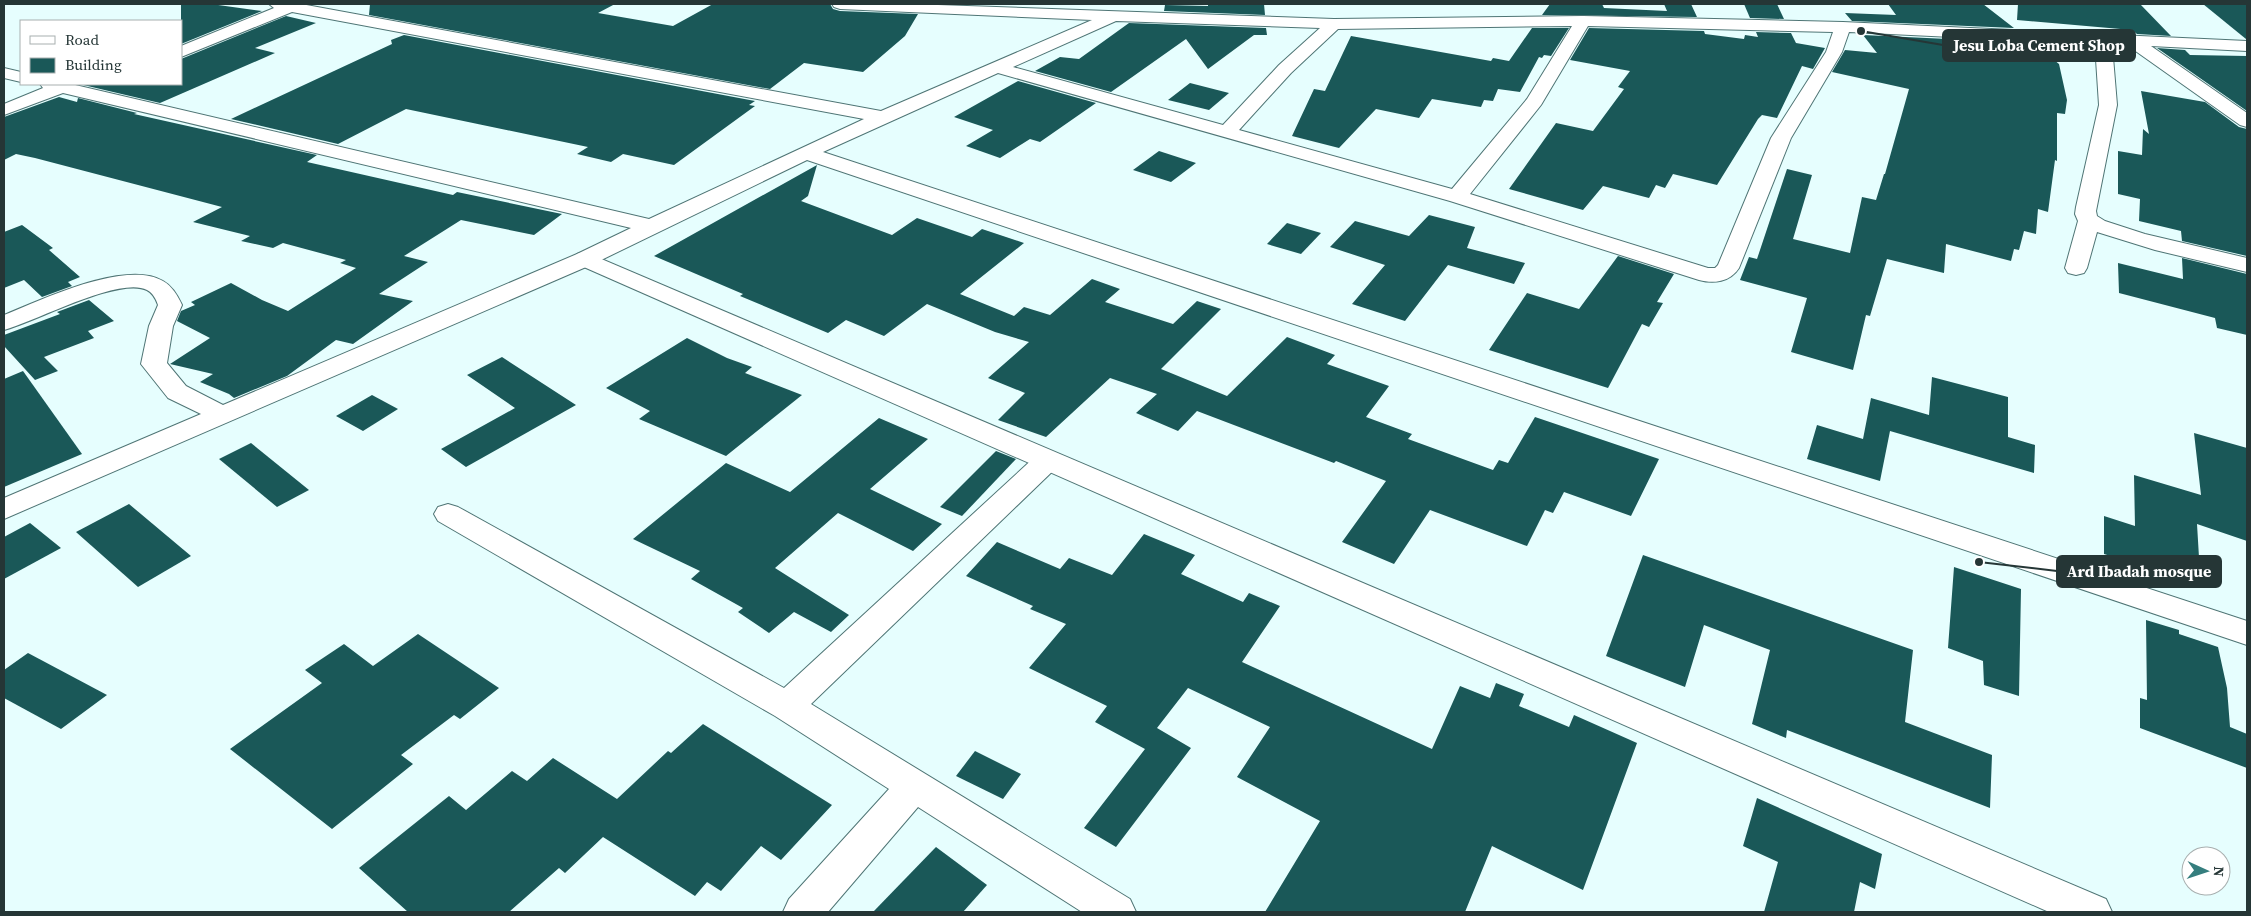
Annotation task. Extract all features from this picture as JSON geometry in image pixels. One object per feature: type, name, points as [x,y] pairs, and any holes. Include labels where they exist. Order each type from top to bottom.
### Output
[{"type":"street","points":[[840,4],[895,8],[1334,24],[1583,21],[1842,27],[2247,46]]},
{"type":"street","points":[[1532,4],[1544,21]]},
{"type":"street","points":[[182,52],[284,5],[881,117]]},
{"type":"street","points":[[4,509],[221,414],[299,383],[585,260],[651,226],[881,117],[1118,15]]},
{"type":"street","points":[[1456,197],[1534,101],[1583,21]]},
{"type":"street","points":[[1227,132],[1285,69],[1334,24]]},
{"type":"street","points":[[996,67],[1456,197],[1707,275],[1721,274],[1728,268],[1781,138],[1834,52],[1842,27]]},
{"type":"street","points":[[2103,38],[2108,105],[2086,207],[2086,215],[2089,220],[2119,232],[2247,265]]},
{"type":"street","points":[[2129,39],[2247,121]]},
{"type":"street","points":[[4,73],[20,77]]},
{"type":"street","points":[[4,110],[55,85],[82,93],[651,226]]},
{"type":"street","points":[[82,93],[102,85]]},
{"type":"street","points":[[806,153],[2247,633]]},
{"type":"street","points":[[2076,268],[2089,220]]},
{"type":"street","points":[[585,260],[1047,462],[2092,912]]},
{"type":"street","points":[[4,323],[106,285],[127,281],[150,283],[166,294],[170,305],[161,326],[154,364],[176,392],[221,414]]},
{"type":"street","points":[[787,706],[1047,462]]},
{"type":"street","points":[[448,514],[787,706],[1116,912]]},
{"type":"street","points":[[802,912],[914,786]]},
{"type":"building","points":[[181,4],[211,4],[262,11],[182,44]]},
{"type":"building","points":[[370,4],[615,4],[598,13],[673,26],[713,4],[830,4],[833,9],[840,11],[918,14],[905,36],[863,72],[804,63],[770,89],[369,15]]},
{"type":"building","points":[[1208,4],[1264,4],[1265,15],[1164,11],[1165,5],[1208,6]]},
{"type":"building","points":[[1550,4],[1602,4],[1604,8],[1667,11],[1664,4],[1691,4],[1697,17],[1542,15]]},
{"type":"building","points":[[1744,4],[1777,4],[1784,19],[1750,18]]},
{"type":"building","points":[[1888,4],[1983,4],[2014,28],[1852,21],[1845,13],[1896,15]]},
{"type":"building","points":[[2018,4],[2140,4],[2171,36],[2137,34],[2132,30],[2017,20]]},
{"type":"building","points":[[2203,4],[2247,4],[2247,39],[2246,39]]},
{"type":"building","points":[[286,16],[316,23],[255,48],[275,53],[160,103],[83,85],[182,85],[182,59]]},
{"type":"building","points":[[1129,23],[1266,28],[1267,35],[1254,35],[1208,69],[1186,39],[1111,92],[1035,71],[1060,57],[1079,59]]},
{"type":"building","points":[[1532,28],[1569,28],[1551,56],[1544,55],[1542,58],[1539,57],[1520,92],[1498,89],[1493,101],[1484,100],[1481,107],[1432,99],[1419,118],[1376,109],[1339,148],[1292,136],[1314,89],[1325,91],[1351,36],[1491,61],[1493,58],[1509,61]]},
{"type":"building","points":[[1589,28],[1704,31],[1705,34],[1744,39],[1745,35],[1758,37],[1756,32],[1791,33],[1796,43],[1825,48],[1813,69],[1802,66],[1777,118],[1762,115],[1758,119],[1717,185],[1673,174],[1665,188],[1656,185],[1649,198],[1603,186],[1583,210],[1509,189],[1556,123],[1593,131],[1624,89],[1618,87],[1630,71],[1570,60]]},
{"type":"building","points":[[404,35],[755,101],[749,105],[755,106],[674,165],[623,154],[611,162],[577,154],[588,147],[406,109],[338,144],[231,119],[392,44],[391,40]]},
{"type":"building","points":[[1863,35],[2033,43],[2059,64],[2067,100],[2065,114],[2057,113],[2057,161],[2055,160],[2048,212],[2038,209],[2036,234],[2024,231],[2019,250],[2014,249],[2011,261],[1946,244],[1944,273],[1887,259],[1870,316],[1866,315],[1853,370],[1791,352],[1807,298],[1740,280],[1749,257],[1757,259],[1787,169],[1812,175],[1793,239],[1850,253],[1862,197],[1876,200],[1909,89],[1832,72],[1845,50],[1877,53]]},
{"type":"building","points":[[2157,48],[2185,50],[2190,55],[2247,56],[2247,111]]},
{"type":"building","points":[[1018,81],[1096,103],[1040,142],[1030,139],[1000,158],[966,146],[993,130],[954,117]]},
{"type":"building","points":[[1190,83],[1229,93],[1209,110],[1168,100]]},
{"type":"building","points":[[2141,91],[2205,102],[2239,127],[2247,129],[2247,256],[2182,241],[2181,231],[2139,221],[2140,199],[2118,194],[2118,151],[2142,155],[2143,129],[2149,134]]},
{"type":"building","points":[[59,97],[77,102],[78,98],[137,113],[134,114],[317,155],[307,162],[453,195],[457,192],[562,214],[534,235],[461,220],[404,256],[428,262],[379,294],[413,301],[353,344],[336,340],[287,376],[234,398],[200,382],[213,374],[170,364],[210,338],[177,321],[181,311],[195,305],[191,302],[231,283],[262,300],[288,311],[356,268],[340,263],[346,260],[283,243],[273,248],[241,241],[250,236],[193,222],[222,207],[35,158],[16,154],[4,160],[4,117]]},
{"type":"building","points":[[1159,151],[1196,163],[1171,182],[1133,170]]},
{"type":"building","points":[[817,165],[808,196],[801,201],[892,235],[917,218],[972,237],[982,229],[1024,243],[960,294],[1014,316],[1024,307],[1050,315],[1092,279],[1120,289],[1105,302],[1173,324],[1197,301],[1221,309],[1161,369],[1227,396],[1287,337],[1335,355],[1327,364],[1389,386],[1366,417],[1412,434],[1408,439],[1493,470],[1499,460],[1508,463],[1535,417],[1659,459],[1631,516],[1564,492],[1553,513],[1545,510],[1527,546],[1430,510],[1394,564],[1342,542],[1386,481],[1197,411],[1178,431],[1136,413],[1157,394],[1110,378],[1046,437],[998,420],[1025,393],[988,378],[1029,342],[995,332],[927,304],[884,336],[846,320],[828,333],[740,296],[743,294],[654,256]]},
{"type":"building","points":[[1429,215],[1475,227],[1467,248],[1525,263],[1514,284],[1448,265],[1405,321],[1352,304],[1385,265],[1330,247],[1355,221],[1409,236]]},
{"type":"building","points":[[1287,223],[1321,233],[1301,254],[1267,244]]},
{"type":"building","points":[[22,225],[53,248],[49,250],[80,277],[68,282],[72,286],[42,297],[24,280],[4,288],[4,232]]},
{"type":"building","points":[[1618,256],[1674,274],[1657,302],[1663,303],[1649,327],[1642,324],[1608,388],[1489,350],[1527,293],[1579,309]]},
{"type":"building","points":[[2182,258],[2247,274],[2247,335],[2217,328],[2215,318],[2119,293],[2118,263],[2183,279]]},
{"type":"building","points":[[89,300],[114,321],[88,331],[94,338],[44,357],[58,371],[35,380],[4,346],[4,335],[60,314],[57,312]]},
{"type":"building","points":[[687,338],[727,358],[752,367],[745,373],[802,395],[726,456],[639,419],[650,411],[606,388]]},
{"type":"building","points":[[502,357],[576,405],[466,467],[441,449],[515,408],[467,375]]},
{"type":"building","points":[[23,371],[82,454],[4,487],[4,379]]},
{"type":"building","points":[[1932,377],[2008,397],[2008,437],[2035,445],[2034,473],[1890,431],[1880,481],[1807,459],[1817,425],[1863,439],[1871,398],[1929,415]]},
{"type":"building","points":[[372,395],[398,409],[363,431],[336,416]]},
{"type":"building","points":[[879,418],[928,439],[870,489],[942,524],[913,551],[838,513],[775,568],[849,615],[831,632],[794,612],[769,633],[738,612],[743,608],[691,579],[700,571],[633,539],[726,463],[790,492]]},
{"type":"building","points":[[2194,433],[2247,448],[2247,541],[2197,524],[2200,574],[2174,565],[2174,584],[2132,569],[2133,563],[2104,554],[2104,516],[2135,526],[2134,475],[2201,495]]},
{"type":"building","points":[[251,443],[309,490],[277,507],[219,459]]},
{"type":"building","points":[[996,451],[1016,459],[962,516],[940,507]]},
{"type":"building","points":[[129,504],[191,556],[138,587],[76,532]]},
{"type":"building","points":[[30,523],[61,548],[4,579],[4,537]]},
{"type":"building","points":[[1144,534],[1195,555],[1181,574],[1243,602],[1249,593],[1280,606],[1242,662],[1432,749],[1460,686],[1490,698],[1496,683],[1524,694],[1519,706],[1569,727],[1574,715],[1637,743],[1583,890],[1492,846],[1465,912],[1265,912],[1320,821],[1237,777],[1270,727],[1188,688],[1157,728],[1191,748],[1116,847],[1084,828],[1145,749],[1095,722],[1107,706],[1029,668],[1066,624],[1030,609],[1033,606],[966,576],[997,542],[1060,569],[1069,558],[1112,575]]},
{"type":"building","points":[[1643,555],[1913,650],[1905,722],[1992,755],[1990,808],[1787,730],[1786,738],[1752,724],[1770,650],[1704,625],[1685,687],[1606,656]]},
{"type":"building","points":[[1954,567],[2021,589],[2019,696],[1984,685],[1983,661],[1948,648]]},
{"type":"building","points":[[2146,620],[2179,630],[2179,634],[2218,647],[2227,688],[2230,727],[2247,734],[2247,768],[2140,728],[2140,698],[2147,700]]},
{"type":"building","points":[[418,634],[499,688],[460,719],[454,715],[401,755],[413,764],[332,829],[230,749],[322,683],[305,670],[344,644],[373,666]]},
{"type":"building","points":[[28,653],[107,695],[61,729],[4,698],[4,670]]},
{"type":"building","points":[[703,724],[832,805],[781,860],[761,846],[721,891],[707,882],[695,896],[603,837],[565,873],[559,868],[509,912],[408,912],[359,868],[449,796],[466,810],[512,771],[527,781],[553,758],[617,799],[668,751],[671,753]]},
{"type":"building","points":[[975,751],[1021,774],[1003,799],[956,776]]},
{"type":"building","points":[[1757,798],[1882,854],[1875,889],[1860,882],[1854,912],[1764,912],[1778,862],[1743,846]]},
{"type":"building","points":[[936,847],[987,885],[963,912],[873,912]]},
{"type":"place","name":"Jesu Loba Cement Shop","points":[[1861,31]]},
{"type":"place","name":"Ard Ibadah mosque","points":[[1979,562]]}]
